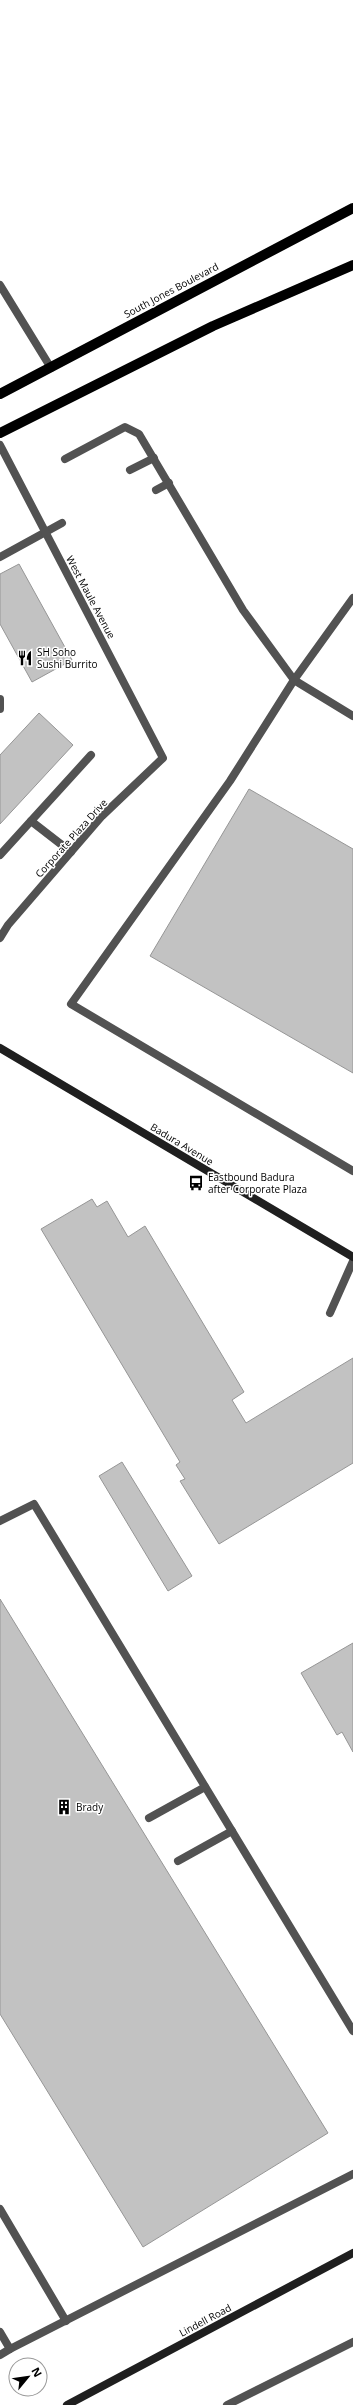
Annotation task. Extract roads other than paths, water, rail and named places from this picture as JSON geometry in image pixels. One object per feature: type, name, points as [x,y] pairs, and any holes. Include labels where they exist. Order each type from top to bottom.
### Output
[{"type":"main road","name":"South Jones Boulevard","points":[[0,394],[353,208]]},
{"type":"main road","points":[[0,433],[213,326],[353,265]]},
{"type":"main road","name":"Badura Avenue","points":[[0,1048],[353,1257]]},
{"type":"main road","name":"Lindell Road","points":[[67,2405],[353,2253]]},
{"type":"street","points":[[0,284],[51,368]]},
{"type":"street","points":[[65,459],[125,427],[140,434],[243,610],[294,680],[353,716]]},
{"type":"street","name":"West Maule Avenue","points":[[0,445],[163,758]]},
{"type":"street","points":[[130,470],[154,458]]},
{"type":"street","points":[[156,490],[168,483]]},
{"type":"street","points":[[0,557],[62,523]]},
{"type":"street","points":[[353,598],[294,680],[230,781],[71,1004],[353,1171]]},
{"type":"street","points":[[0,699],[0,709]]},
{"type":"street","points":[[0,855],[91,755]]},
{"type":"street","name":"Corporate Plaza Drive","points":[[0,938],[8,925],[102,816],[163,758]]},
{"type":"street","points":[[31,820],[70,852]]},
{"type":"street","points":[[330,1313],[353,1261]]},
{"type":"street","points":[[0,1521],[34,1504],[353,2032]]},
{"type":"street","points":[[149,1818],[205,1787]]},
{"type":"street","points":[[178,1861],[232,1831]]},
{"type":"street","points":[[0,2355],[353,2174]]},
{"type":"street","points":[[0,2210],[66,2321]]},
{"type":"street","points":[[0,2332],[10,2349]]},
{"type":"street","points":[[227,2405],[353,2342]]},
{"type":"place","name":"SH Soho Sushi Burrito","points":[[25,658]]},
{"type":"place","name":"Eastbound Badura after Corporate Plaza","points":[[196,1183]]},
{"type":"place","name":"Brady","points":[[64,1807]]}]
